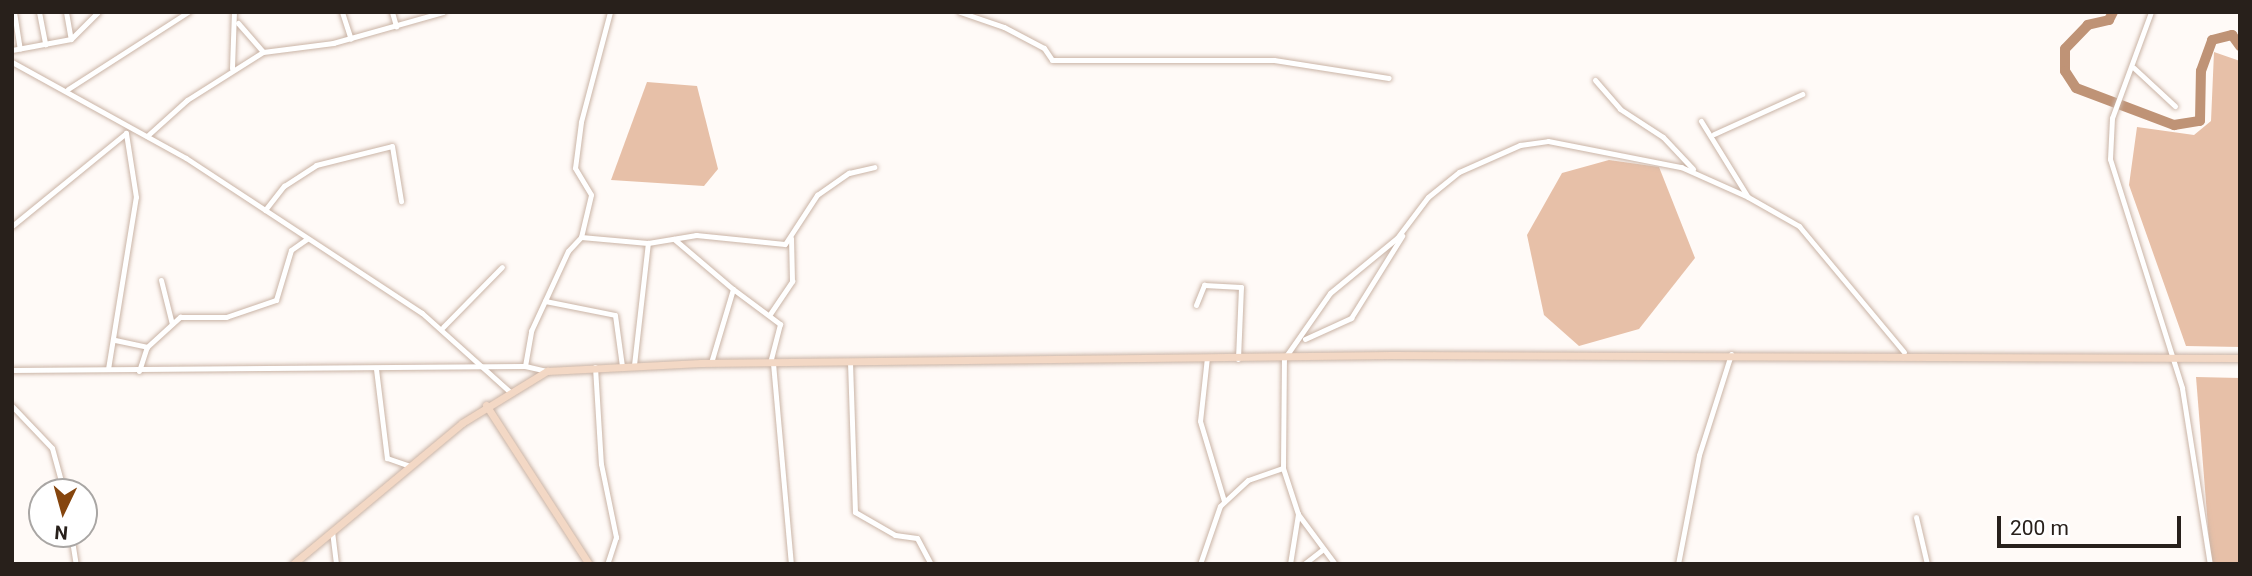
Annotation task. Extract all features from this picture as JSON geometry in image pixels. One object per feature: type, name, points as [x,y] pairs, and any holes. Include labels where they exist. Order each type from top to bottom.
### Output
[{"type":"street","points":[[14,12],[20,49]]},
{"type":"street","points":[[39,12],[45,44]]},
{"type":"street","points":[[66,12],[71,39]]},
{"type":"street","points":[[12,50],[71,39],[98,12]]},
{"type":"street","points":[[68,89],[188,12]]},
{"type":"street","points":[[234,12],[238,23],[263,52]]},
{"type":"street","points":[[342,12],[351,39]]},
{"type":"street","points":[[392,12],[396,26]]},
{"type":"street","points":[[147,136],[232,68],[263,52],[351,39],[443,12]]},
{"type":"street","points":[[525,366],[545,301],[581,237],[591,195],[575,168],[581,122],[610,12]]},
{"type":"street","points":[[960,12],[1004,27],[1044,48],[1052,60],[1274,60],[1389,78]]},
{"type":"street","points":[[2151,12],[2134,68],[2112,118],[2110,159],[2173,357],[2210,564]]},
{"type":"street","points":[[232,68],[238,23]]},
{"type":"street","points":[[12,62],[68,89],[147,136],[443,327],[493,371],[509,391]]},
{"type":"street","points":[[2134,68],[2175,106]]},
{"type":"street","points":[[1595,80],[1695,172]]},
{"type":"street","points":[[1714,134],[1802,94]]},
{"type":"street","points":[[1701,121],[1714,134],[1748,197]]},
{"type":"street","points":[[12,226],[132,127]]},
{"type":"street","points":[[108,369],[115,340],[136,197],[127,133]]},
{"type":"street","points":[[1302,340],[1351,318],[1405,230],[1416,207],[1459,172],[1528,143],[1566,144],[1695,172],[1748,197],[1799,226],[1904,352]]},
{"type":"street","points":[[265,211],[284,186],[316,165],[393,146],[401,201]]},
{"type":"street","points":[[770,314],[792,281],[791,238],[817,195],[849,173],[874,167]]},
{"type":"street","points":[[1335,564],[1298,514],[1283,468],[1284,359],[1302,340],[1329,293],[1405,230]]},
{"type":"street","points":[[581,237],[648,243],[696,234],[771,246],[791,238]]},
{"type":"street","points":[[139,371],[147,347],[172,324],[187,315],[226,317],[276,300],[291,250],[307,239]]},
{"type":"street","points":[[674,239],[733,289],[770,314],[781,330],[771,363],[791,564]]},
{"type":"street","points":[[634,365],[648,243]]},
{"type":"street","points":[[443,327],[502,267]]},
{"type":"street","points":[[161,280],[172,324]]},
{"type":"street","points":[[1196,305],[1204,285],[1241,287],[1238,359]]},
{"type":"street","points":[[711,363],[733,289]]},
{"type":"street","points":[[545,301],[615,315],[622,366]]},
{"type":"street","points":[[115,340],[147,347]]},
{"type":"street","points":[[292,564],[486,405],[547,372],[595,367],[711,363],[1207,357],[1284,359],[1904,352],[2240,358]]},
{"type":"street","points":[[1678,564],[1699,455],[1731,354]]},
{"type":"street","points":[[1207,357],[1200,421],[1224,501]]},
{"type":"street","points":[[850,362],[855,512],[895,535],[916,538],[931,564]]},
{"type":"street","points":[[12,370],[493,371],[525,366],[547,372]]},
{"type":"street","points":[[595,367],[601,464],[616,537],[607,564]]},
{"type":"street","points":[[376,369],[387,458],[410,466]]},
{"type":"street","points":[[486,405],[589,564]]},
{"type":"street","points":[[12,406],[52,448],[60,478]]},
{"type":"street","points":[[1200,564],[1224,501],[1248,480],[1283,468]]},
{"type":"street","points":[[1290,564],[1298,514]]},
{"type":"street","points":[[1916,517],[1927,564]]},
{"type":"street","points":[[332,531],[338,563]]},
{"type":"street","points":[[1304,564],[1323,549]]},
{"type":"shaded area","points":[[2214,52],[2240,61],[2240,347],[2186,346],[2129,185],[2137,127],[2194,135],[2211,121]]},
{"type":"shaded area","points":[[647,82],[697,86],[718,169],[704,186],[611,180]]},
{"type":"shaded area","points":[[1609,160],[1659,167],[1695,258],[1639,329],[1579,346],[1544,315],[1527,235],[1562,173]]},
{"type":"shaded area","points":[[2196,377],[2240,378],[2240,564],[2211,564]]},
{"type":"waterway","points":[[2113,12],[2109,20],[2088,25],[2065,49],[2065,71],[2076,88],[2174,125],[2200,121],[2201,71],[2212,40],[2232,35],[2240,46]]}]
